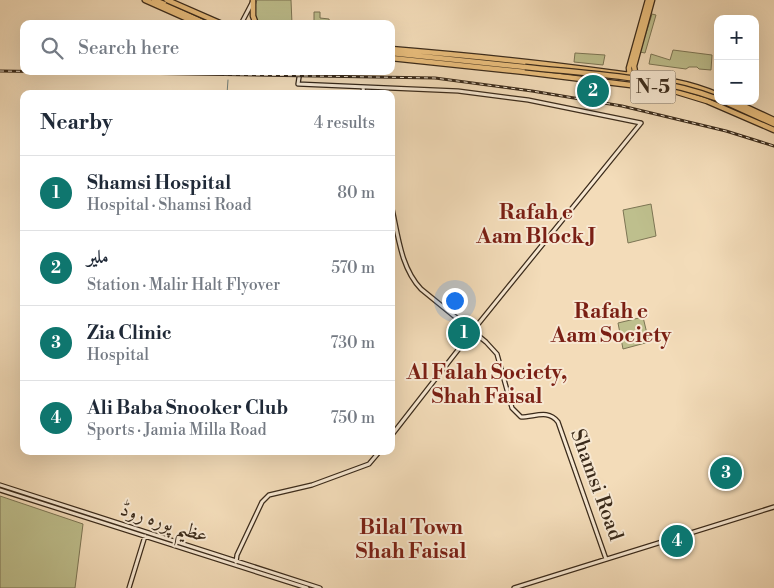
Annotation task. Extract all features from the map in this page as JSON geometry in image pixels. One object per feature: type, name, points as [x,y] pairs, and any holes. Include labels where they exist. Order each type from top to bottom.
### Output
[{"type":"highway","points":[[145,0],[190,20]]},
{"type":"highway","points":[[154,0],[168,2],[212,20]]},
{"type":"highway","points":[[177,0],[178,8],[191,16]]},
{"type":"highway","points":[[253,0],[254,20]]},
{"type":"highway","points":[[638,85],[629,74],[629,68],[650,1]]},
{"type":"highway","points":[[639,76],[634,72],[634,66],[650,1]]},
{"type":"highway","points":[[168,2],[199,20]]},
{"type":"highway","points":[[395,49],[629,74],[678,82],[714,93]]},
{"type":"highway","points":[[395,54],[525,70]]},
{"type":"highway","points":[[395,58],[525,70]]},
{"type":"highway","name":"N-5","points":[[525,70],[681,92],[701,98],[774,130]]},
{"type":"highway","name":"N-5","points":[[525,70],[662,83],[687,88],[714,98]]},
{"type":"highway","points":[[608,82],[610,72]]},
{"type":"highway","points":[[701,98],[707,96],[706,90]]},
{"type":"highway","points":[[732,105],[774,124]]},
{"type":"highway","points":[[742,105],[774,120]]},
{"type":"street","points":[[243,20],[253,0]]},
{"type":"street","points":[[299,75],[298,84],[438,90],[528,100],[641,123],[472,332],[395,431]]},
{"type":"street","name":"Shamsi Road","points":[[395,222],[404,261],[413,280],[421,289],[486,342],[497,354],[512,408],[516,414],[521,417],[548,414],[558,422],[606,559]]},
{"type":"street","points":[[236,562],[237,555],[262,502],[269,495],[312,485],[369,464],[377,455]]},
{"type":"street","name":"عظیم پورہ روڈ","points":[[0,485],[320,588]]},
{"type":"street","name":"عظیم پورہ روڈ","points":[[0,490],[307,588]]},
{"type":"street","points":[[514,588],[774,507]]},
{"type":"street","points":[[129,588],[145,536]]},
{"type":"green space","points":[[257,0],[291,0],[292,20],[257,20],[254,9]]},
{"type":"green space","points":[[314,12],[320,12],[320,18],[329,20],[314,20]]},
{"type":"green space","points":[[652,14],[656,15],[645,53],[640,52]]},
{"type":"green space","points":[[673,50],[712,55],[711,70],[699,69],[697,67],[686,69],[649,64],[651,54],[670,60]]},
{"type":"green space","points":[[575,53],[605,55],[603,65],[574,62]]},
{"type":"green space","points":[[651,204],[656,236],[628,243],[623,210]]},
{"type":"green space","points":[[643,317],[649,342],[623,349],[618,323]]},
{"type":"green space","points":[[0,496],[83,524],[75,588],[0,588]]},
{"type":"waterway","points":[[227,90],[228,80]]},
{"type":"railway","points":[[0,71],[20,71]]},
{"type":"railway","points":[[249,75],[435,78],[532,91],[622,106],[726,131],[774,146]]},
{"type":"place","name":"ملیر","points":[[593,91]]},
{"type":"place","name":"Shamsi Hospital","points":[[464,333]]},
{"type":"place","name":"Zia Clinic","points":[[726,473]]},
{"type":"place","name":"Ali Baba Snooker Club","points":[[677,541]]},
{"type":"district","name":"Rafah e Aam Block J","points":[[536,225]]},
{"type":"district","name":"Rafah e Aam Society","points":[[611,324]]},
{"type":"district","name":"Al Falah Society, Shah Faisal","points":[[487,385]]},
{"type":"district","name":"Bilal Town Shah Faisal","points":[[411,540]]}]
